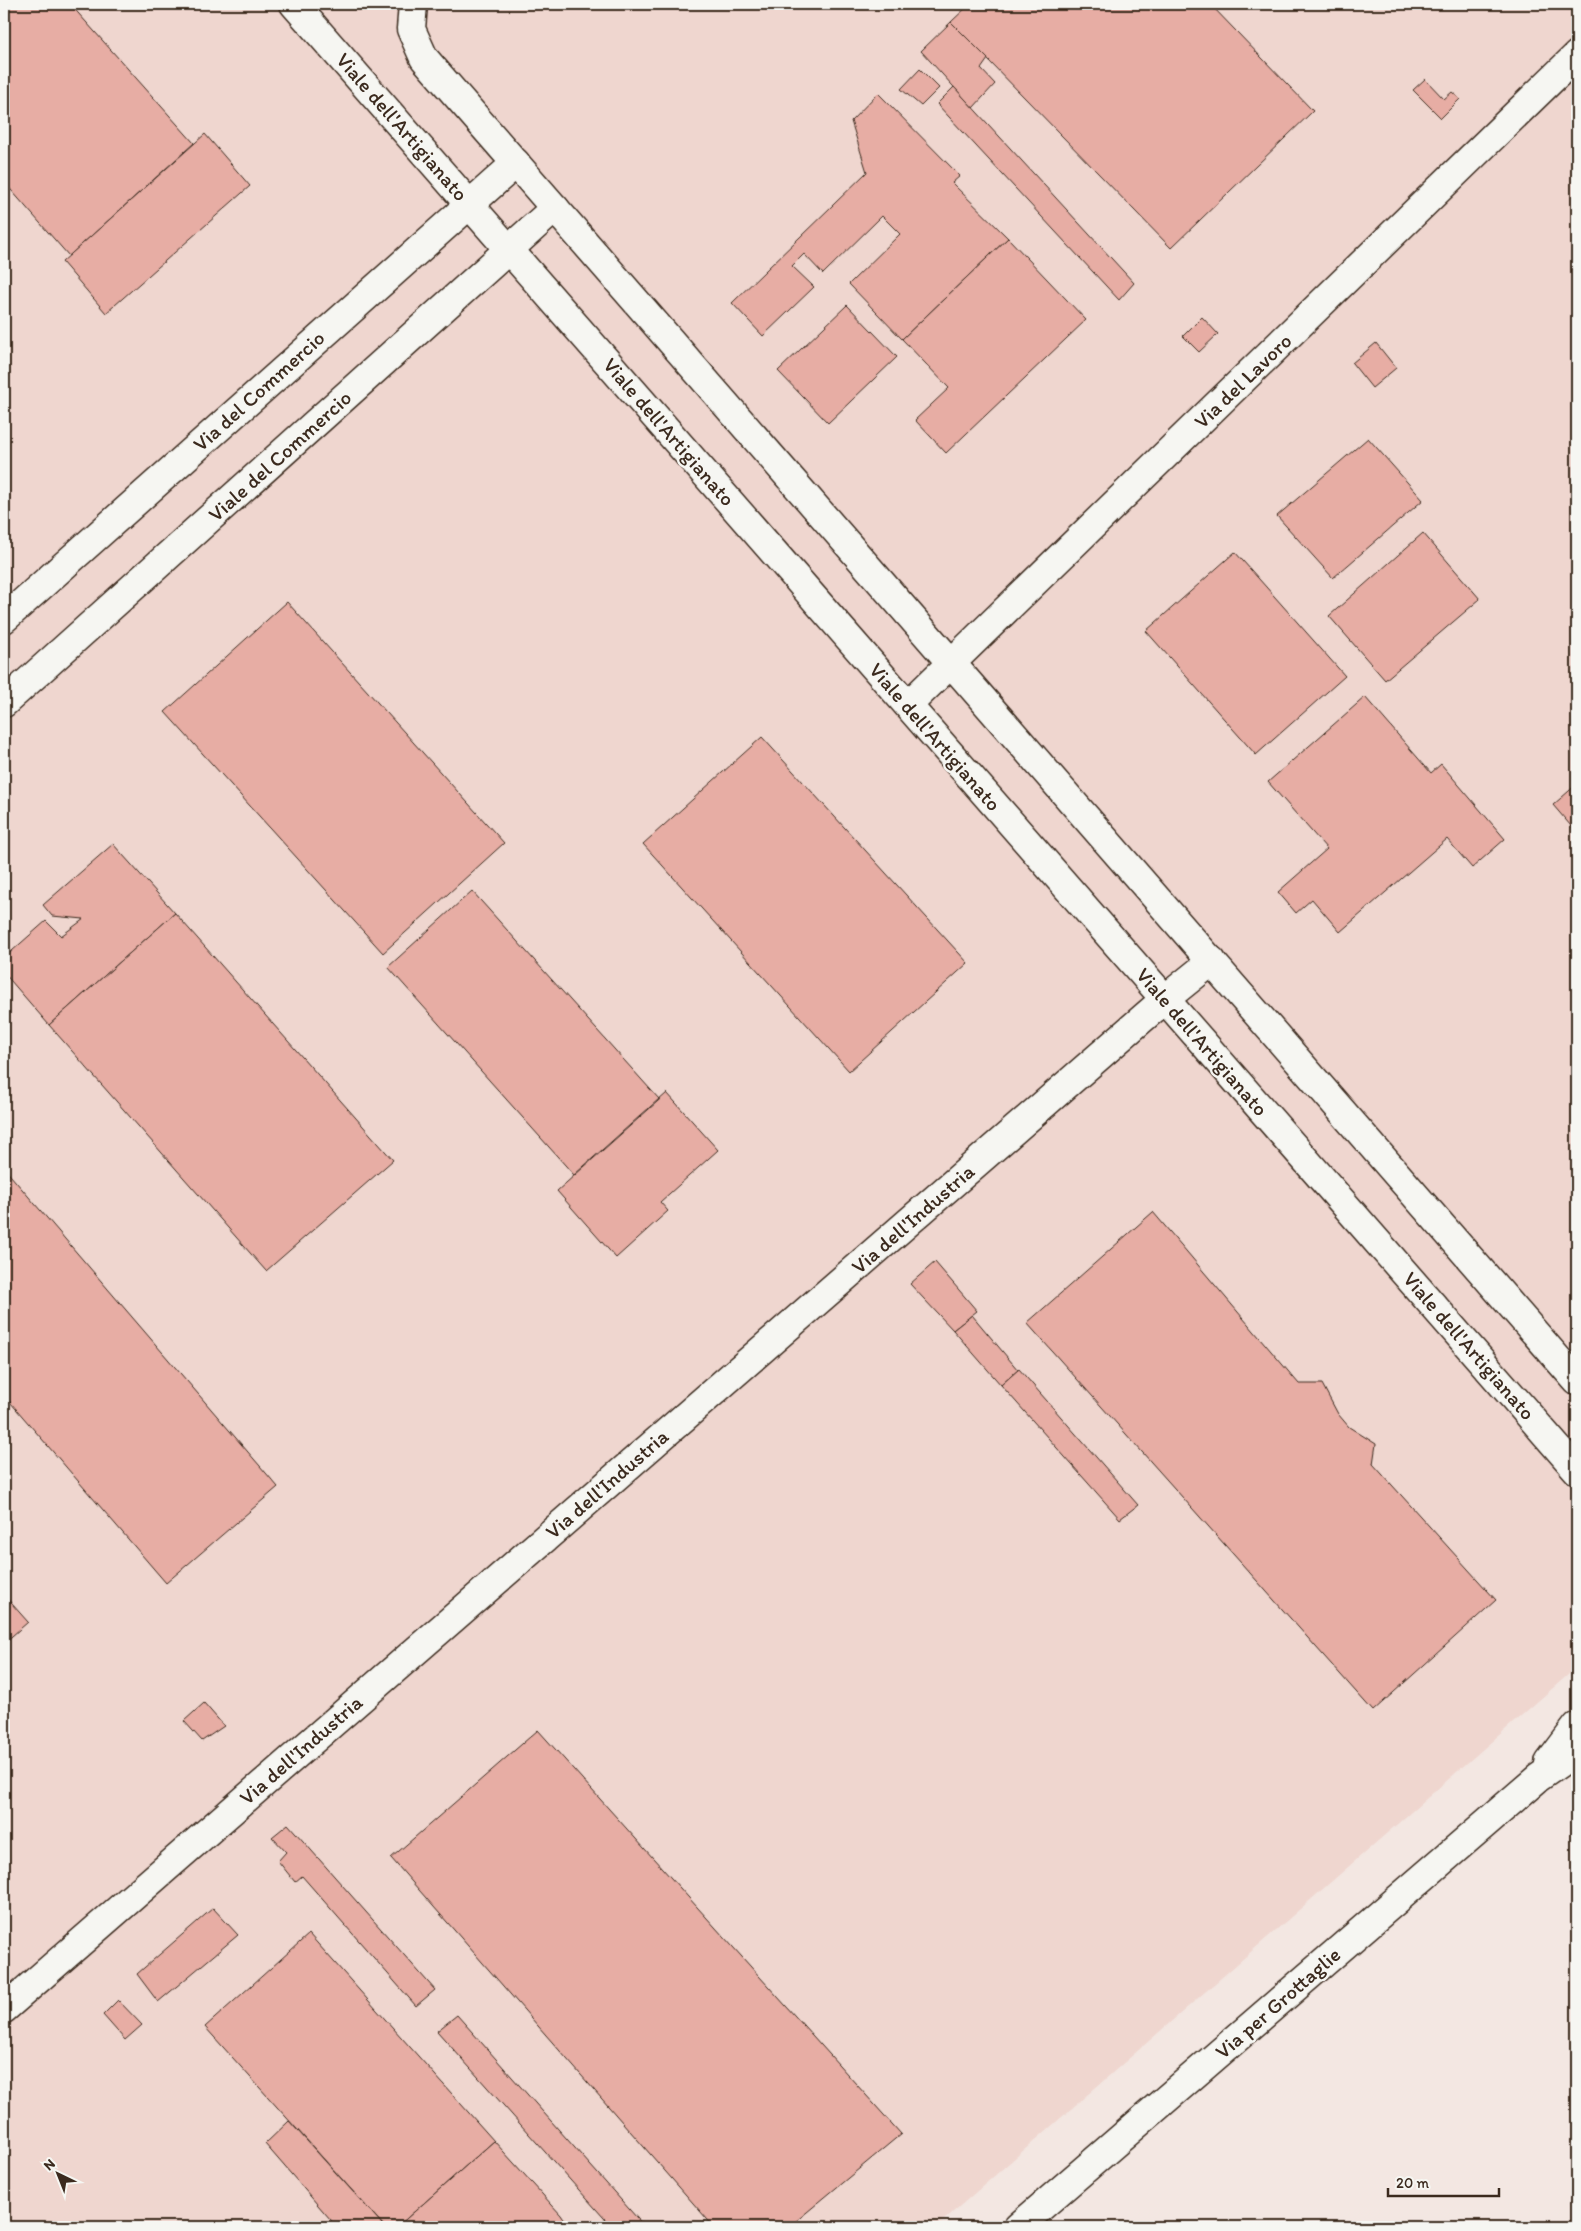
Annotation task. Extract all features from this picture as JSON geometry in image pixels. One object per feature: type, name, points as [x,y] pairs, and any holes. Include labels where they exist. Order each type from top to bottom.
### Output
[{"type":"street","name":"Viale dell'Artigianato","points":[[294,4],[1577,1470]]},
{"type":"street","points":[[413,4],[411,29],[424,58],[1577,1381]]},
{"type":"street","name":"Via del Lavoro","points":[[908,705],[1577,55]]},
{"type":"street","name":"Via del Commercio","points":[[4,619],[516,163]]},
{"type":"street","name":"Viale del Commercio","points":[[4,703],[555,208]]},
{"type":"street","name":"Via dell'Industria","points":[[4,2009],[1165,999],[1212,962]]},
{"type":"street","name":"Via per Grottaglie","points":[[1538,1778],[1577,1726]]},
{"type":"street","name":"Via per Grottaglie","points":[[1018,2227],[1538,1778],[1577,1751]]},
{"type":"shaded area","points":[[4,4],[1577,4],[1577,1667],[936,2227],[4,2227]]},
{"type":"building","points":[[4,4],[70,4],[194,143],[69,256],[4,182]]},
{"type":"building","points":[[970,4],[1210,4],[1313,111],[1171,248],[951,22]]},
{"type":"building","points":[[951,22],[988,59],[981,69],[995,84],[973,108],[921,51]]},
{"type":"building","points":[[920,69],[939,88],[921,106],[901,89]]},
{"type":"building","points":[[1425,79],[1444,99],[1452,92],[1460,99],[1441,118],[1413,90]]},
{"type":"building","points":[[954,87],[1134,283],[1119,300],[937,104]]},
{"type":"building","points":[[878,93],[960,176],[952,183],[1008,238],[902,339],[849,284],[900,234],[882,216],[823,274],[804,254],[792,266],[814,287],[763,336],[732,303],[867,172],[851,121]]},
{"type":"building","points":[[205,134],[250,186],[106,313],[62,262]]},
{"type":"building","points":[[1008,238],[1086,320],[946,453],[915,420],[949,388],[902,339]]},
{"type":"building","points":[[847,305],[897,357],[828,423],[778,371]]},
{"type":"building","points":[[1202,317],[1218,334],[1199,352],[1183,336]]},
{"type":"building","points":[[1376,343],[1396,368],[1372,388],[1352,363]]},
{"type":"building","points":[[1368,438],[1423,500],[1333,578],[1277,516]]},
{"type":"building","points":[[1423,533],[1480,599],[1385,680],[1329,616]]},
{"type":"building","points":[[1235,552],[1345,676],[1256,755],[1146,631]]},
{"type":"building","points":[[287,602],[504,843],[383,953],[165,712]]},
{"type":"building","points":[[1365,697],[1431,773],[1441,764],[1505,839],[1472,868],[1447,839],[1340,932],[1312,899],[1296,913],[1278,892],[1327,849],[1268,782]]},
{"type":"building","points":[[762,737],[968,963],[849,1071],[643,844]]},
{"type":"building","points":[[1577,784],[1577,833],[1553,805]]},
{"type":"building","points":[[113,844],[175,913],[49,1025],[4,973],[4,958],[46,921],[61,936],[84,919],[52,916],[43,905]]},
{"type":"building","points":[[472,891],[659,1099],[574,1175],[388,967]]},
{"type":"building","points":[[175,913],[393,1160],[266,1271],[49,1025]]},
{"type":"building","points":[[667,1093],[718,1150],[660,1202],[668,1211],[616,1258],[557,1191]]},
{"type":"building","points":[[4,1168],[278,1487],[166,1583],[4,1395]]},
{"type":"building","points":[[1153,1212],[1299,1384],[1322,1384],[1338,1414],[1349,1427],[1376,1444],[1373,1464],[1496,1600],[1373,1711],[1027,1323]]},
{"type":"building","points":[[935,1262],[977,1311],[953,1330],[910,1284]]},
{"type":"building","points":[[972,1315],[1018,1370],[1001,1385],[953,1330]]},
{"type":"building","points":[[1019,1369],[1138,1505],[1120,1519],[1001,1385]]},
{"type":"building","points":[[4,1595],[28,1622],[4,1643]]},
{"type":"building","points":[[204,1703],[224,1726],[202,1741],[184,1721]]},
{"type":"building","points":[[538,1730],[901,2134],[789,2227],[714,2227],[391,1858]]},
{"type":"building","points":[[288,1824],[435,1990],[416,2006],[302,1876],[295,1882],[278,1861],[286,1852],[272,1837]]},
{"type":"building","points":[[213,1908],[238,1935],[158,2002],[137,1974]]},
{"type":"building","points":[[309,1934],[494,2141],[397,2227],[385,2227],[205,2027]]},
{"type":"building","points":[[118,2000],[142,2025],[125,2040],[103,2015]]},
{"type":"building","points":[[457,2015],[645,2227],[612,2227],[437,2031]]},
{"type":"building","points":[[289,2121],[382,2224],[377,2227],[337,2227],[265,2144]]},
{"type":"building","points":[[494,2141],[567,2224],[563,2227],[397,2227]]}]
